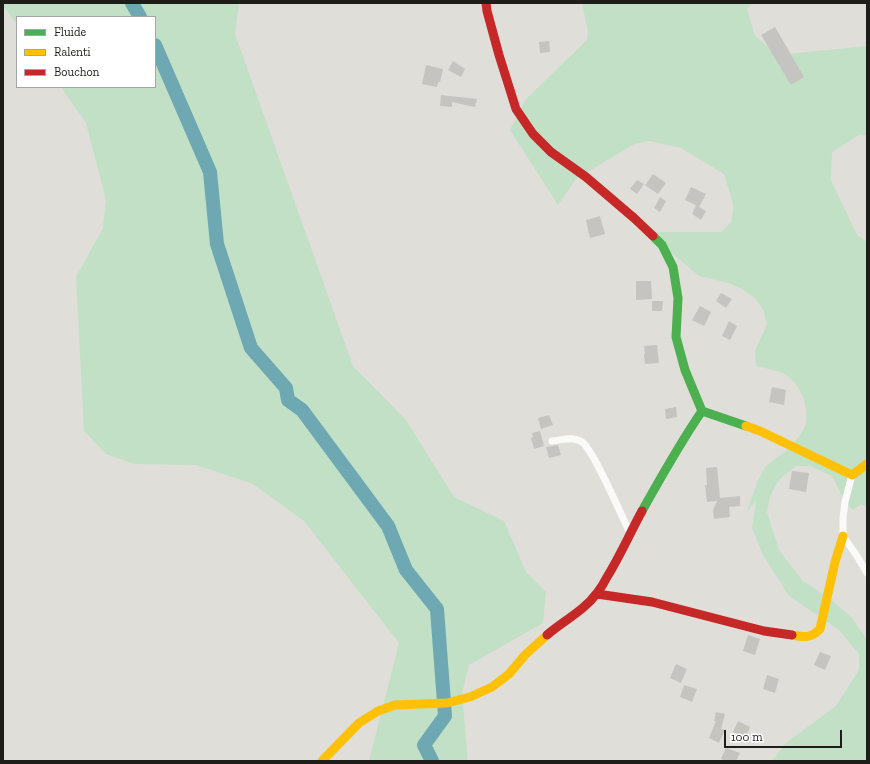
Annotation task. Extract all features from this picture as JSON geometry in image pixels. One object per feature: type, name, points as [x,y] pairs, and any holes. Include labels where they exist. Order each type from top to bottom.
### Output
[{"type":"street","points":[[486,3],[499,55],[516,109],[533,134],[551,152],[586,177],[628,212],[662,246],[673,267],[678,298],[676,337],[685,370],[702,411],[760,431],[852,474]]},
{"type":"street","points":[[322,761],[359,723],[378,711],[395,706],[447,703],[470,697],[492,687],[509,674],[525,655],[554,629],[581,610],[597,594],[616,562],[663,473],[702,411]]},
{"type":"street","points":[[552,441],[573,438],[584,443],[594,457],[630,533]]},
{"type":"street","points":[[597,594],[652,602],[764,631],[807,637],[815,634],[820,629],[835,562],[844,536],[843,518],[845,502],[852,474],[867,464]]},
{"type":"street","points":[[844,536],[867,573]]},
{"type":"green space","points":[[3,3],[239,3],[235,34],[353,366],[406,420],[454,497],[504,521],[526,572],[546,592],[543,623],[469,665],[462,693],[467,761],[369,761],[399,643],[304,521],[253,484],[196,465],[135,464],[106,454],[84,431],[76,277],[103,228],[106,200],[86,123],[62,88],[156,88],[156,16],[16,16],[16,24]]},
{"type":"green space","points":[[582,3],[753,3],[747,9],[755,36],[778,55],[867,46],[867,135],[859,135],[832,152],[831,180],[857,235],[867,242],[867,507],[861,504],[853,510],[845,502],[832,476],[810,466],[796,466],[783,476],[777,483],[770,497],[767,512],[779,550],[802,580],[834,602],[852,618],[867,640],[867,761],[772,761],[786,743],[836,706],[859,670],[859,654],[839,630],[789,596],[763,555],[752,528],[756,500],[747,512],[756,485],[764,469],[786,451],[797,439],[805,426],[807,416],[805,402],[799,388],[789,377],[783,373],[756,366],[755,351],[767,324],[763,309],[755,298],[742,289],[729,283],[699,276],[662,245],[658,232],[721,232],[731,222],[734,207],[724,174],[681,148],[650,141],[634,144],[576,179],[558,205],[510,130],[526,99],[587,40],[588,32]]},
{"type":"building","points":[[775,27],[804,77],[791,85],[761,35]]},
{"type":"building","points":[[549,41],[550,52],[540,53],[539,42]]},
{"type":"building","points":[[453,61],[465,69],[461,77],[448,70]]},
{"type":"building","points":[[426,65],[443,69],[440,82],[438,82],[437,87],[422,84]]},
{"type":"building","points":[[441,95],[477,99],[475,107],[452,102],[452,107],[440,106]]},
{"type":"building","points":[[653,174],[666,183],[658,194],[645,185]]},
{"type":"building","points":[[637,180],[644,184],[637,194],[630,189]]},
{"type":"building","points":[[691,187],[706,194],[699,207],[706,211],[701,220],[692,214],[696,205],[685,200]]},
{"type":"building","points":[[660,197],[666,201],[660,212],[654,208]]},
{"type":"building","points":[[600,216],[605,234],[590,238],[586,220]]},
{"type":"building","points":[[636,281],[651,281],[652,299],[636,300]]},
{"type":"building","points":[[721,293],[732,299],[726,308],[716,301]]},
{"type":"building","points":[[652,301],[663,301],[662,311],[652,311]]},
{"type":"building","points":[[700,306],[711,312],[704,326],[692,320]]},
{"type":"building","points":[[729,321],[737,326],[730,340],[722,336]]},
{"type":"building","points":[[657,345],[659,363],[645,364],[644,346]]},
{"type":"building","points":[[772,387],[786,390],[784,405],[769,402]]},
{"type":"building","points":[[676,407],[677,417],[666,419],[665,409]]},
{"type":"building","points":[[549,415],[553,425],[541,429],[538,418]]},
{"type":"building","points":[[540,431],[544,446],[534,449],[531,438],[533,437],[532,433]]},
{"type":"building","points":[[558,445],[561,455],[549,458],[546,447]]},
{"type":"building","points":[[717,467],[720,498],[740,496],[740,506],[729,507],[730,517],[714,519],[713,510],[717,501],[707,502],[705,485],[707,485],[706,468]]},
{"type":"building","points":[[792,471],[809,473],[806,492],[789,489]]},
{"type":"building","points":[[748,635],[760,639],[755,655],[743,651]]},
{"type":"building","points":[[820,652],[831,656],[825,670],[814,665]]},
{"type":"building","points":[[676,664],[687,669],[681,683],[670,678]]},
{"type":"building","points":[[767,675],[779,679],[775,693],[763,689]]},
{"type":"building","points":[[684,685],[697,689],[692,702],[680,697]]},
{"type":"building","points":[[716,712],[725,714],[721,729],[725,730],[719,743],[709,738],[716,721],[714,721]]},
{"type":"building","points":[[738,721],[750,727],[746,738],[733,732]]},
{"type":"building","points":[[726,748],[740,753],[736,761],[726,761],[721,759]]},
{"type":"waterway","points":[[132,3],[139,16]]},
{"type":"waterway","points":[[156,47],[210,172],[217,244],[251,348],[286,388],[288,400],[302,410],[388,526],[406,570],[437,609],[445,716],[424,745],[432,761]]},
{"type":"traffic: fast","points":[[653,236],[662,245],[673,267],[678,298],[676,337],[685,370],[702,411]]},
{"type":"traffic: fast","points":[[642,511],[678,448],[702,411],[746,426]]},
{"type":"traffic: slow","points":[[746,426],[760,431],[852,475],[867,464]]},
{"type":"traffic: slow","points":[[792,635],[810,636],[820,629],[835,562],[843,536]]},
{"type":"traffic: slow","points":[[322,761],[359,723],[378,711],[395,705],[447,703],[470,697],[492,687],[509,674],[525,655],[547,635]]},
{"type":"traffic: jam","points":[[486,3],[499,55],[516,109],[533,134],[551,152],[586,177],[653,236]]},
{"type":"traffic: jam","points":[[547,635],[580,611],[592,599],[604,583],[642,511]]},
{"type":"traffic: jam","points":[[597,594],[652,602],[764,631],[792,635]]}]
